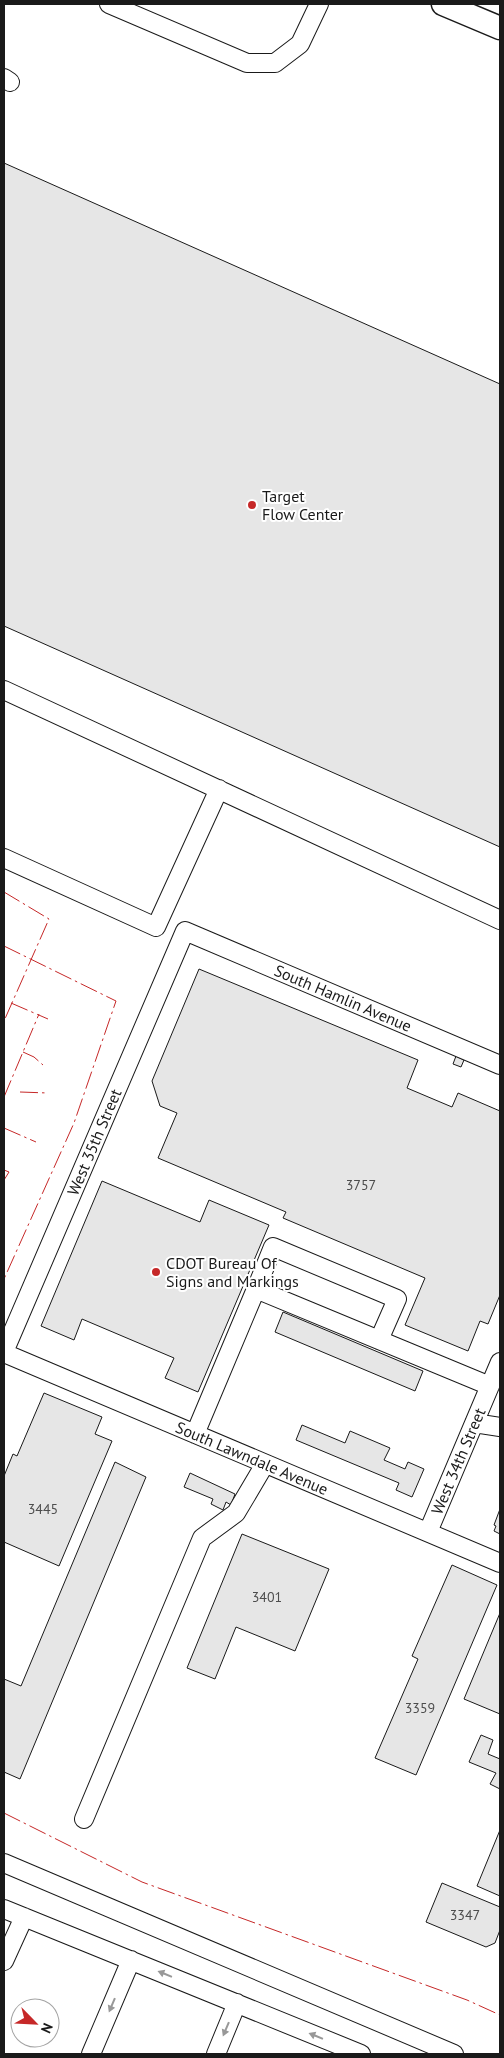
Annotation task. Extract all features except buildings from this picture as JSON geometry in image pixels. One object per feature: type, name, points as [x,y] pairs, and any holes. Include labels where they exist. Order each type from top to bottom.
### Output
[{"type":"main road","points":[[443,4],[500,28]]},
{"type":"street","points":[[108,4],[247,63],[275,63],[300,44],[319,4]]},
{"type":"street","points":[[4,690],[500,920]]},
{"type":"street","points":[[4,858],[156,927],[219,789]]},
{"type":"street","name":"South Hamlin Avenue","points":[[185,932],[500,1065]]},
{"type":"street","name":"West 35th Street","points":[[4,1353],[185,932]]},
{"type":"street","points":[[196,1434],[273,1247],[397,1299],[380,1340]]},
{"type":"street","points":[[256,1289],[490,1386]]},
{"type":"street","name":"South Lawndale Avenue","points":[[4,1353],[500,1563]]},
{"type":"street","name":"West 34th Street","points":[[428,1532],[500,1362]]},
{"type":"street","points":[[474,1423],[500,1427]]},
{"type":"street","points":[[84,1819],[202,1538],[236,1513],[265,1464]]},
{"type":"street","points":[[4,1863],[454,2054]]},
{"type":"street","points":[[4,1908],[237,2004],[341,2051],[361,2054]]},
{"type":"street","points":[[4,1961],[24,1917]]},
{"type":"street","points":[[92,2054],[131,1960]]},
{"type":"street","points":[[216,2054],[237,2004]]},
{"type":"power","points":[[4,892],[49,919],[4,1021]]},
{"type":"power","points":[[4,946],[116,1001],[74,1123],[4,1279]]},
{"type":"power","points":[[11,1003],[48,1019]]},
{"type":"power","points":[[4,1097],[39,1014]]},
{"type":"power","points":[[23,1052],[34,1057],[43,1065]]},
{"type":"power","points":[[20,1092],[48,1093]]},
{"type":"power","points":[[4,1128],[36,1142]]},
{"type":"power","points":[[4,1170],[9,1172],[4,1180]]},
{"type":"power","points":[[4,1813],[142,1882],[467,2000],[500,2015]]},
{"type":"place","name":"Target Flow Center","points":[[252,505]]},
{"type":"place","name":"CDOT Bureau Of Signs and Markings","points":[[156,1272]]}]
